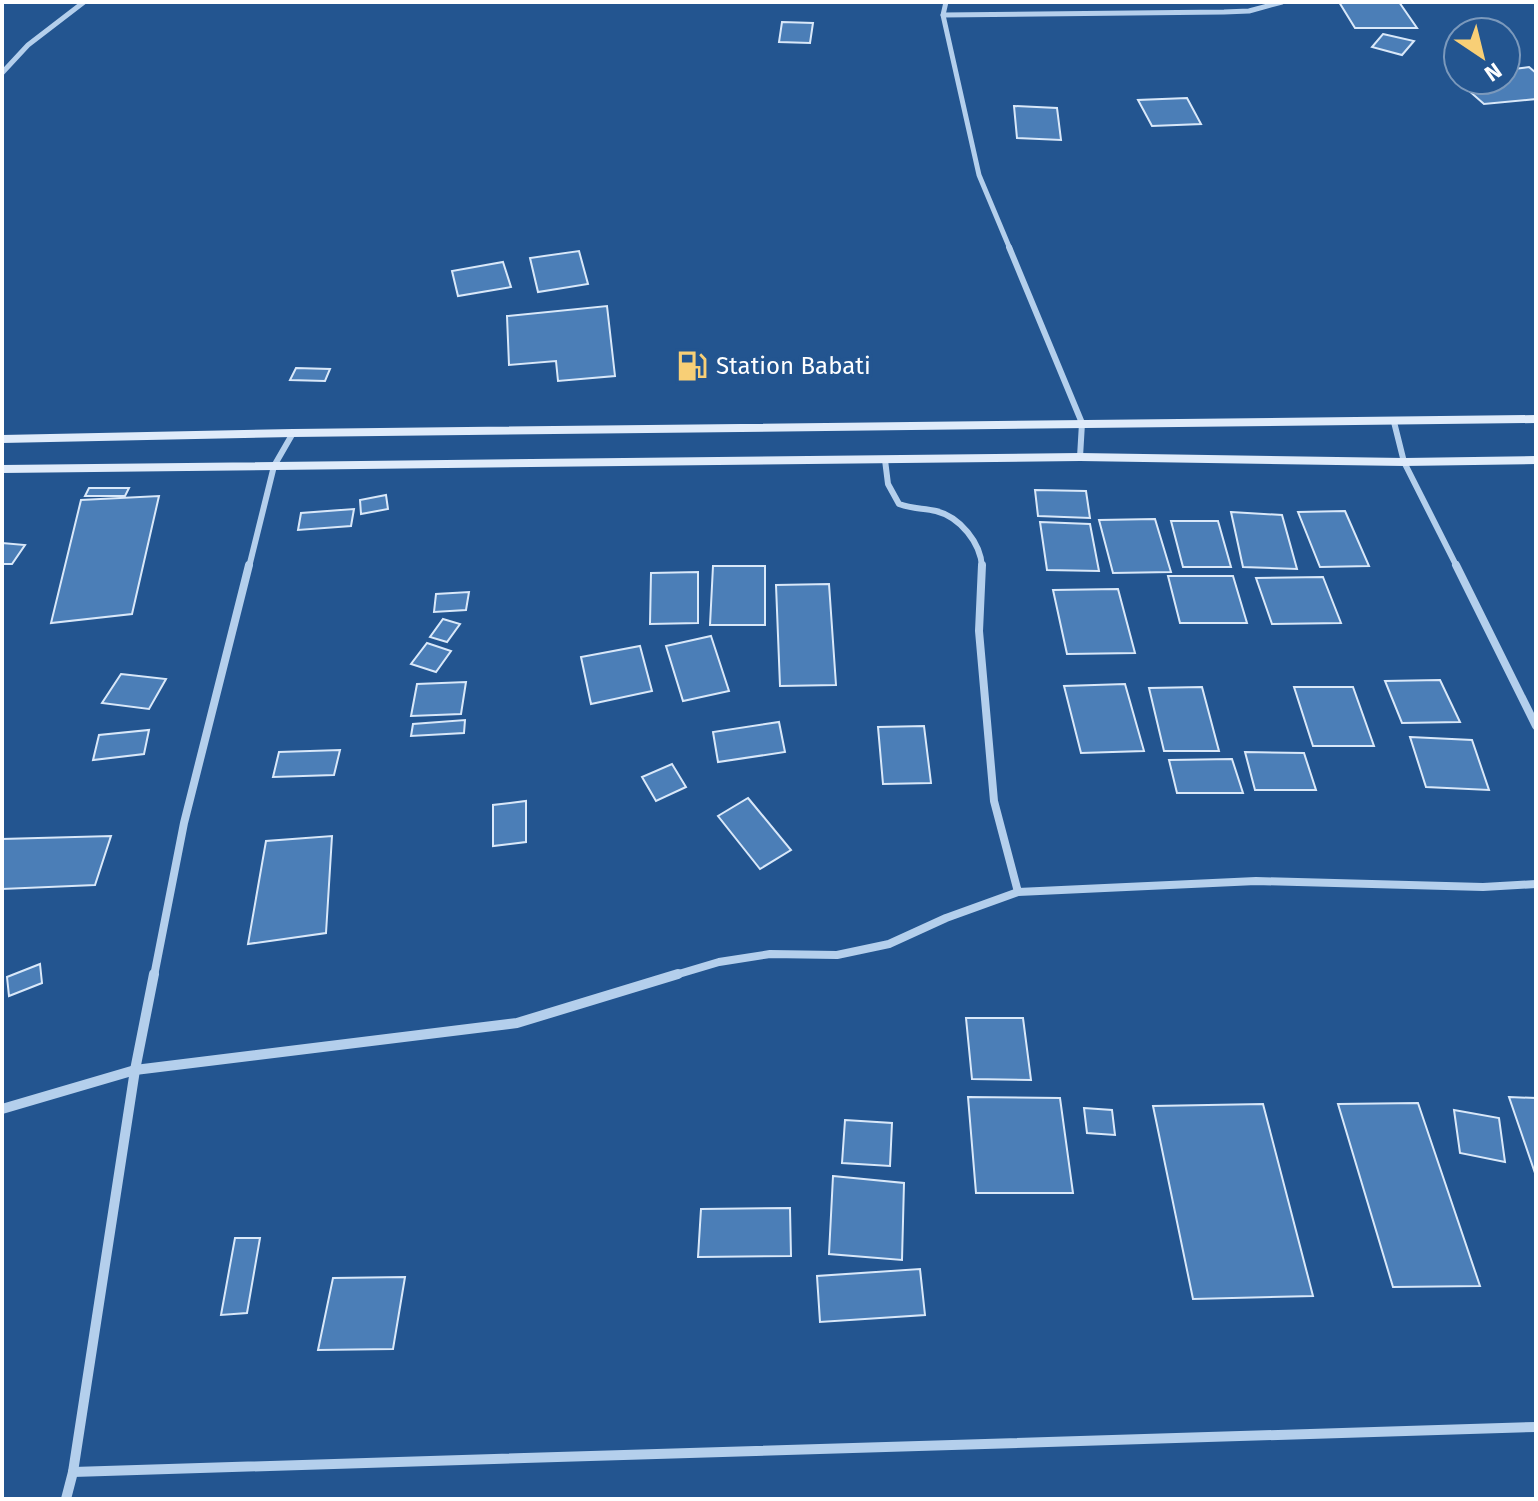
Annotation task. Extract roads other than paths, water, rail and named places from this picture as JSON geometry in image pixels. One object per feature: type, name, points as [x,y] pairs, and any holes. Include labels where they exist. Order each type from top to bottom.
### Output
[{"type":"main road","points":[[2,439],[1536,419]]},
{"type":"main road","points":[[2,469],[1080,457],[1404,462],[1536,460]]},
{"type":"street","points":[[2,73],[28,45],[84,2]]},
{"type":"street","points":[[946,2],[943,15],[979,175],[1082,423],[1080,457]]},
{"type":"street","points":[[943,15],[1224,12],[1249,11],[1282,2]]},
{"type":"street","points":[[1394,422],[1404,462],[1536,726]]},
{"type":"street","points":[[66,1499],[73,1472],[135,1070],[184,823],[274,466],[293,433]]},
{"type":"street","points":[[885,460],[888,484],[899,504],[937,511],[955,519],[970,535],[982,562],[979,631],[994,801],[1018,892]]},
{"type":"street","points":[[2,1109],[135,1070],[517,1023],[596,1002],[660,978],[719,962],[770,954],[837,955],[889,944],[946,918],[1018,892],[1256,881],[1483,887],[1536,884]]},
{"type":"street","points":[[73,1472],[1536,1427]]},
{"type":"place","name":"Station Babati","points":[[692,366]]}]
